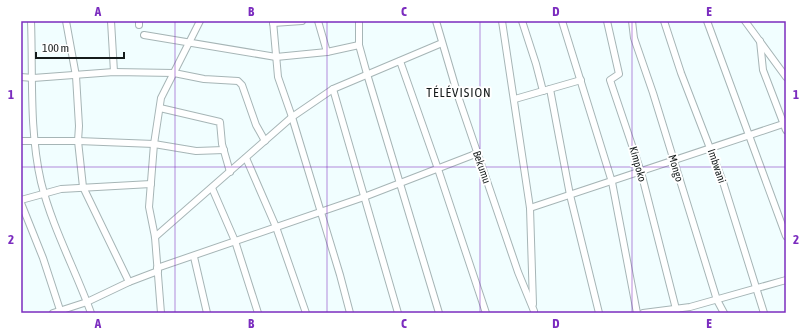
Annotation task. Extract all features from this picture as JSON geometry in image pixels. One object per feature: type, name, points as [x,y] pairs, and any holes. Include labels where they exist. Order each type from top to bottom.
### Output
[{"type":"street","points":[[31,21],[34,140],[44,193],[64,248],[91,313]]},
{"type":"street","points":[[66,21],[76,76],[79,126],[78,141],[83,187],[129,282]]},
{"type":"street","points":[[111,21],[114,72]]},
{"type":"street","points":[[161,313],[155,237],[150,210],[154,144],[161,98],[200,21]]},
{"type":"street","points":[[302,21],[273,22],[278,77],[322,212],[350,313]]},
{"type":"street","points":[[318,21],[327,52]]},
{"type":"street","points":[[359,21],[359,45],[439,313]]},
{"type":"street","name":"Bekumu","points":[[436,21],[459,99],[518,272],[534,312]]},
{"type":"street","points":[[502,21],[530,208],[531,286],[534,312]]},
{"type":"street","points":[[522,21],[546,90],[599,313]]},
{"type":"street","points":[[562,21],[612,182],[637,313]]},
{"type":"street","name":"Kimpoko","points":[[607,21],[619,74],[610,80],[641,172],[677,312]]},
{"type":"street","name":"Mongo","points":[[632,21],[634,38],[653,93],[717,300],[724,313]]},
{"type":"street","name":"Imbwani","points":[[664,21],[681,73],[711,148],[764,313]]},
{"type":"street","points":[[707,21],[786,236]]},
{"type":"street","points":[[745,21],[786,77]]},
{"type":"street","points":[[144,35],[276,57],[327,52],[359,45]]},
{"type":"street","points":[[760,41],[763,70],[786,130]]},
{"type":"street","points":[[155,237],[292,117],[333,89],[442,43]]},
{"type":"street","points":[[400,61],[486,313]]},
{"type":"street","points":[[21,77],[33,78],[76,76],[114,72],[174,73],[204,79],[240,82],[256,125],[265,141]]},
{"type":"street","points":[[514,99],[581,80]]},
{"type":"street","points":[[333,89],[398,313]]},
{"type":"street","points":[[160,108],[220,122],[224,150],[230,172]]},
{"type":"street","points":[[530,208],[783,124]]},
{"type":"street","points":[[21,141],[34,140],[154,144],[196,151],[224,150]]},
{"type":"street","points":[[53,313],[87,302],[157,269],[364,197],[478,154]]},
{"type":"street","points":[[246,158],[276,228],[306,313]]},
{"type":"street","points":[[60,310],[43,258],[21,202],[44,193],[83,187],[151,184]]},
{"type":"street","points":[[212,188],[235,241],[258,313]]},
{"type":"street","points":[[194,257],[207,313]]},
{"type":"street","points":[[643,313],[677,312],[757,290],[786,280]]},
{"type":"district","name":"TÉLÉVISION","points":[[459,92]]}]
